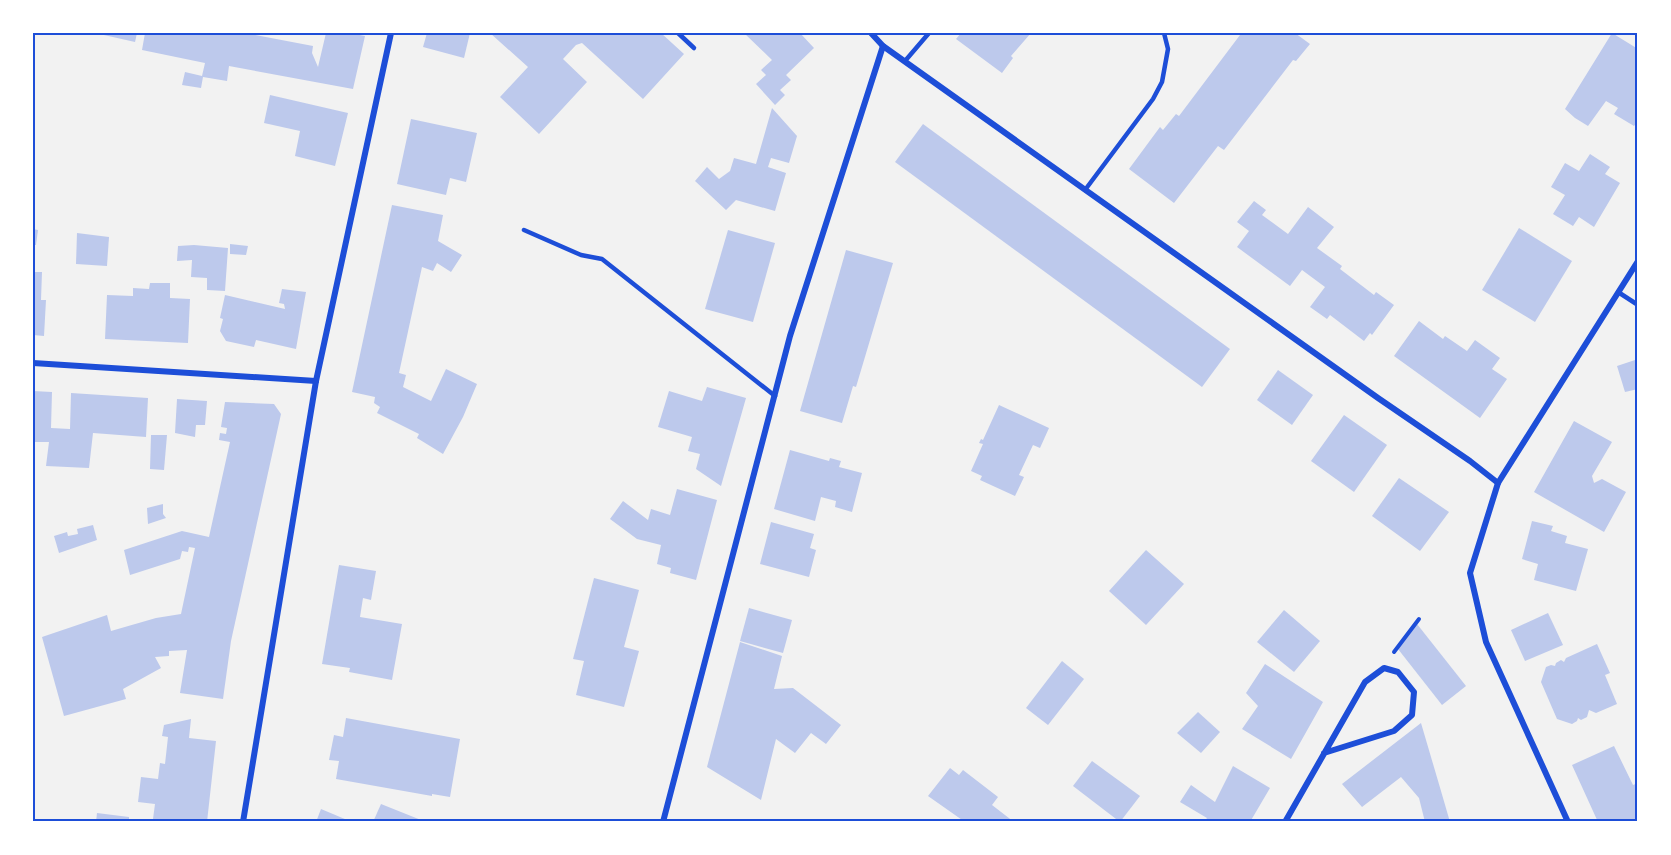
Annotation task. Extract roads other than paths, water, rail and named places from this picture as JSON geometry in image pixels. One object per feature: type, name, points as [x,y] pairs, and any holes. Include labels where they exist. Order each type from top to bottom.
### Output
[{"type":"street","points":[[243,822],[316,381],[391,33]]},
{"type":"street","points":[[871,33],[883,46],[1498,483]]},
{"type":"street","points":[[663,822],[790,336],[883,46]]},
{"type":"street","points":[[1568,822],[1486,642],[1470,573],[1498,483],[1638,261]]},
{"type":"street","points":[[33,363],[316,381]]},
{"type":"street","points":[[1285,822],[1324,753],[1365,682],[1384,668],[1398,672],[1414,692],[1412,715],[1394,732],[1324,753]]},
{"type":"lane","points":[[678,33],[694,48]]},
{"type":"lane","points":[[905,61],[929,33]]},
{"type":"lane","points":[[1085,190],[1153,99],[1162,82],[1168,49],[1164,33]]},
{"type":"lane","points":[[524,230],[581,255],[602,259],[775,396]]},
{"type":"lane","points":[[1618,292],[1638,305]]}]
